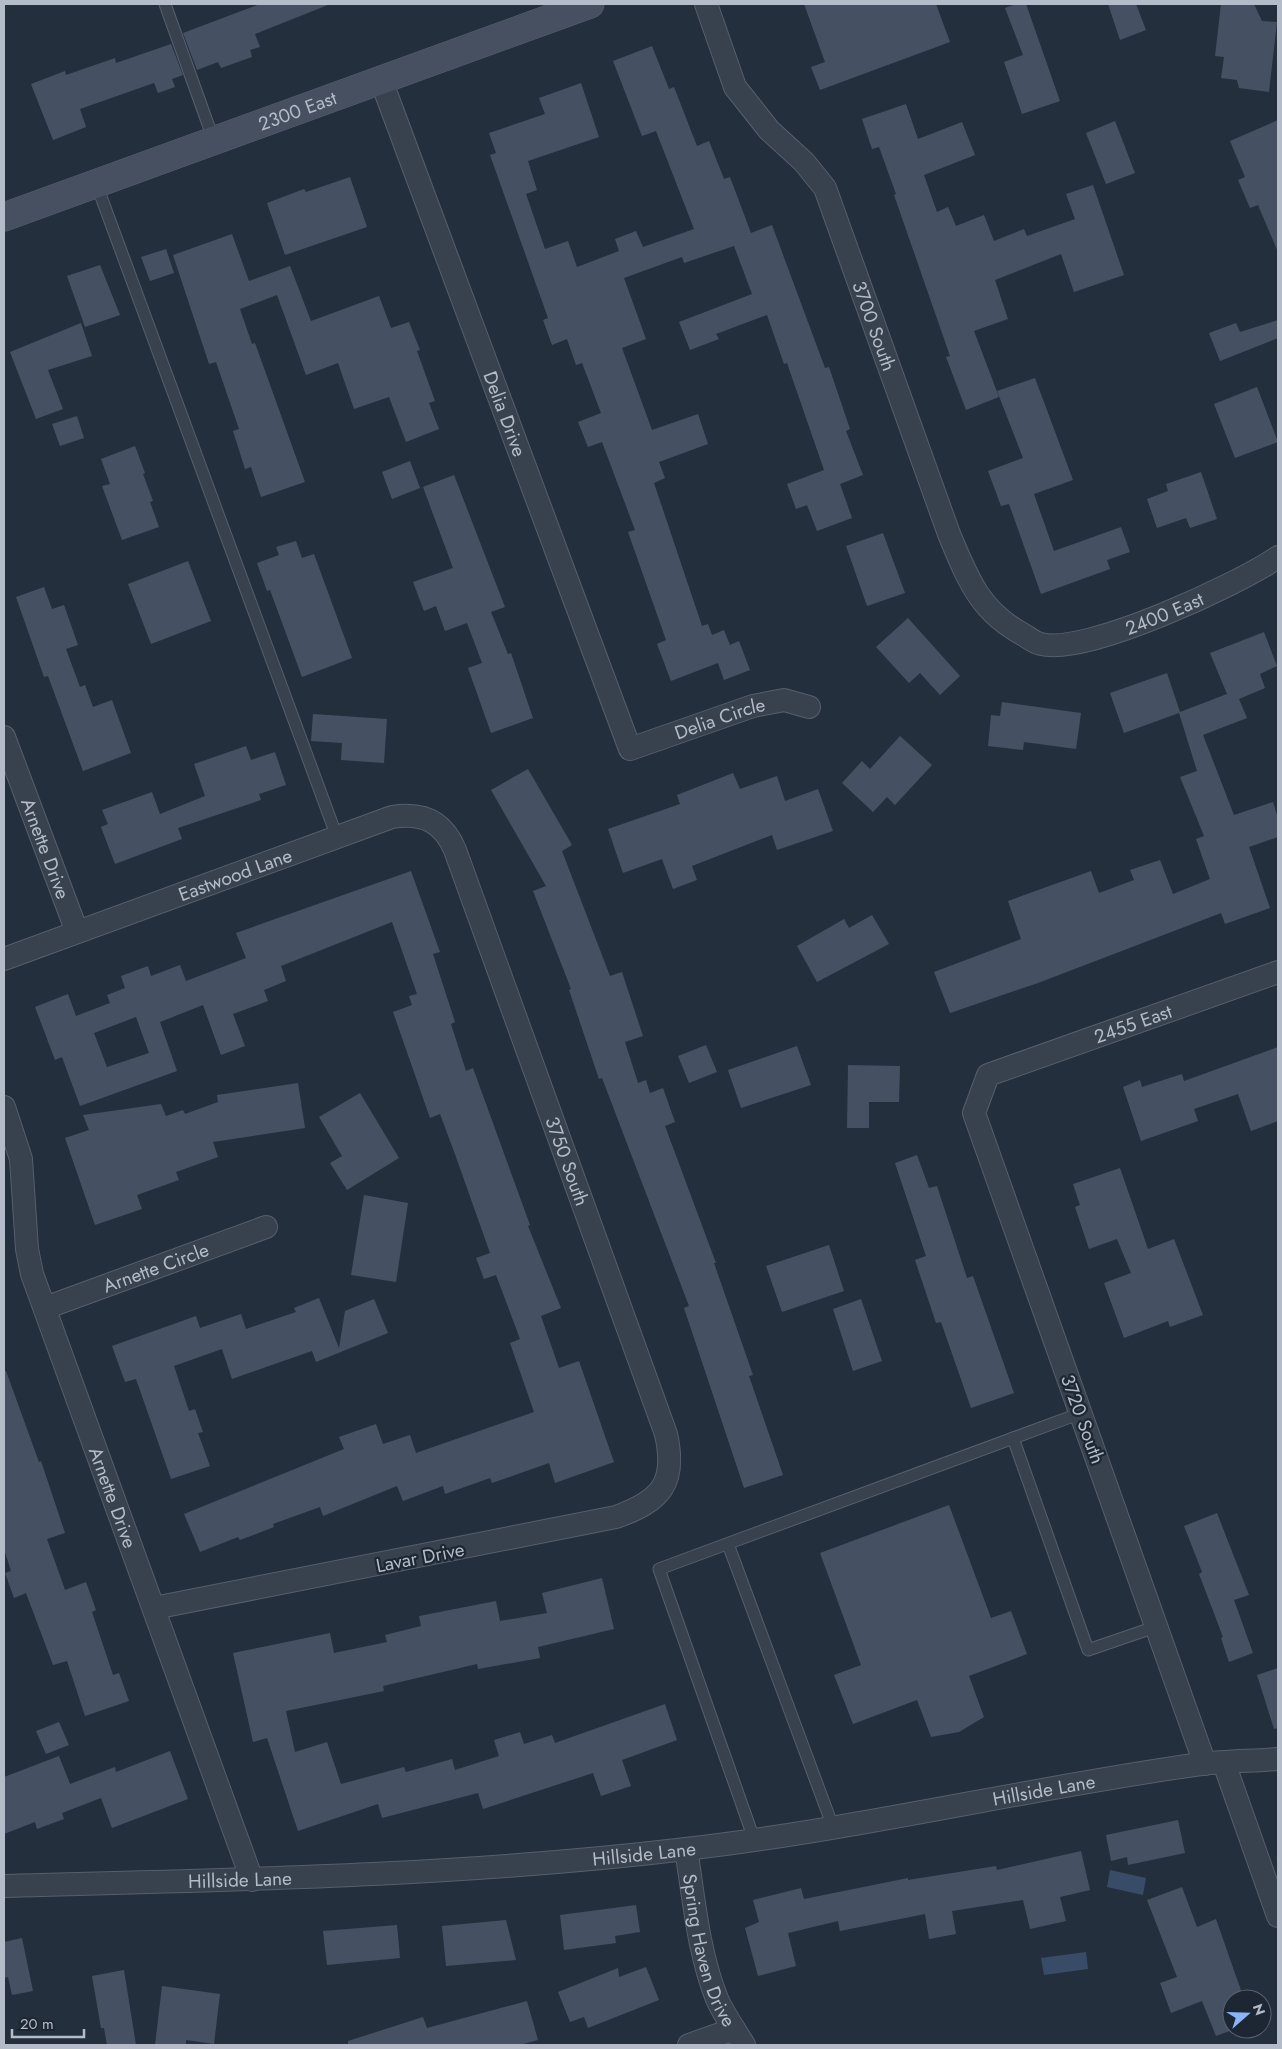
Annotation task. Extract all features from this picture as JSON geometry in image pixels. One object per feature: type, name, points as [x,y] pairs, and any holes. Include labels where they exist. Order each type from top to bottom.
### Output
[{"type":"main road","name":"2300 East","points":[[4,217],[590,4]]},
{"type":"street","name":"3700 South","points":[[706,4],[735,87],[769,130],[804,162],[825,188],[949,534],[967,576],[982,603],[1007,626],[1042,644]]},
{"type":"street","name":"Delia Drive","points":[[381,80],[630,749]]},
{"type":"street","name":"2400 East","points":[[1042,644],[1077,644],[1164,615],[1263,568],[1278,557]]},
{"type":"street","name":"Delia Circle","points":[[630,749],[754,706],[784,700],[809,708]]},
{"type":"street","name":"Arnette Drive","points":[[4,737],[77,932]]},
{"type":"street","name":"Eastwood Lane","points":[[4,959],[392,816],[414,815],[427,818],[438,824],[445,831],[455,850]]},
{"type":"street","name":"3750 South","points":[[455,850],[666,1434],[671,1456],[667,1474]]},
{"type":"street","name":"2455 East","points":[[988,1075],[1278,972]]},
{"type":"street","name":"3720 South","points":[[988,1075],[974,1113],[1158,1626],[1278,1916]]},
{"type":"street","name":"Arnette Drive","points":[[4,1107],[21,1159],[26,1249],[32,1274],[252,1880]]},
{"type":"street","name":"Arnette Circle","points":[[45,1308],[266,1227]]},
{"type":"street","name":"Lavar Drive","points":[[154,1608],[609,1519],[636,1510],[653,1501],[662,1489],[667,1474]]},
{"type":"street","name":"Hillside Lane","points":[[4,1886],[252,1880],[470,1868],[686,1849],[833,1827],[1215,1764],[1278,1759]]},
{"type":"street","name":"Spring Haven Drive","points":[[686,1849],[699,1934],[710,1976],[718,2000],[739,2037]]},
{"type":"street","points":[[689,2045],[739,2037]]},
{"type":"lane","points":[[165,4],[214,140]]},
{"type":"lane","points":[[96,183],[337,837]]},
{"type":"lane","points":[[754,1839],[660,1569],[1081,1413]]},
{"type":"lane","points":[[1013,1438],[1088,1650],[1158,1626]]},
{"type":"lane","points":[[728,1544],[833,1827]]},
{"type":"water","points":[[1110,1870],[1146,1878],[1143,1895],[1107,1887]]},
{"type":"water","points":[[1086,1952],[1088,1969],[1044,1975],[1041,1958]]},
{"type":"building","points":[[260,4],[328,5],[255,34],[260,47],[250,50],[252,57],[221,68],[218,62],[197,70],[183,33]]},
{"type":"building","points":[[804,4],[936,4],[950,42],[820,90],[811,67],[825,62]]},
{"type":"building","points":[[1016,4],[1026,4],[1060,101],[1022,114],[1004,62],[1023,55],[1005,8]]},
{"type":"building","points":[[1108,4],[1136,4],[1146,30],[1120,40]]},
{"type":"building","points":[[1221,4],[1254,4],[1262,21],[1277,22],[1269,92],[1239,88],[1237,80],[1221,78],[1224,57],[1215,56]]},
{"type":"building","points":[[171,44],[183,75],[172,79],[175,87],[158,93],[154,83],[80,109],[86,127],[53,140],[31,84],[65,71],[66,75],[115,58],[116,63]]},
{"type":"building","points":[[652,46],[669,89],[674,87],[697,146],[709,141],[724,179],[730,177],[751,233],[772,225],[825,368],[829,367],[850,429],[846,431],[863,475],[840,484],[852,518],[817,531],[807,505],[796,509],[787,484],[824,470],[787,363],[784,364],[767,315],[716,334],[719,339],[690,350],[679,322],[752,294],[734,246],[684,263],[682,257],[624,278],[646,339],[622,348],[652,430],[698,414],[708,444],[659,462],[665,478],[654,483],[702,626],[708,624],[712,635],[724,630],[730,645],[739,641],[750,670],[724,680],[718,663],[671,681],[657,644],[666,640],[628,532],[635,530],[602,442],[588,447],[578,422],[601,413],[582,363],[576,365],[567,339],[552,345],[543,320],[548,318],[490,155],[496,153],[489,133],[545,114],[539,98],[581,83],[599,137],[528,161],[537,190],[526,194],[545,249],[568,241],[577,267],[619,251],[615,239],[636,231],[643,247],[694,229],[656,131],[642,136],[613,61]]},
{"type":"building","points":[[906,104],[918,139],[962,122],[975,155],[924,175],[937,212],[948,207],[956,226],[984,215],[994,241],[1024,229],[1027,236],[1075,219],[1066,194],[1093,185],[1124,275],[1074,292],[1061,254],[995,280],[1008,319],[974,331],[999,397],[966,410],[946,357],[950,356],[894,195],[896,194],[879,147],[872,149],[862,119]]},
{"type":"building","points":[[1278,120],[1278,252],[1258,205],[1250,208],[1238,180],[1245,177],[1230,141]]},
{"type":"building","points":[[1115,121],[1135,173],[1106,184],[1086,133]]},
{"type":"building","points":[[350,177],[367,227],[285,255],[267,203],[304,189],[306,192]]},
{"type":"building","points":[[232,234],[249,281],[290,266],[311,321],[379,296],[391,328],[409,322],[420,350],[417,351],[435,401],[429,403],[439,429],[406,442],[389,397],[354,409],[338,363],[306,375],[277,295],[240,309],[252,344],[255,343],[305,482],[261,497],[251,467],[245,469],[233,431],[239,429],[216,362],[209,364],[173,255]]},
{"type":"building","points":[[166,249],[174,273],[150,281],[141,257]]},
{"type":"building","points":[[100,265],[120,315],[85,327],[67,276]]},
{"type":"building","points":[[1278,320],[1278,338],[1220,361],[1209,333],[1236,323],[1240,332]]},
{"type":"building","points":[[81,323],[92,356],[48,370],[63,409],[36,419],[10,352]]},
{"type":"building","points":[[1035,378],[1073,480],[1034,494],[1054,551],[1121,527],[1130,552],[1107,560],[1110,569],[1041,594],[1009,504],[1001,506],[988,471],[1023,458],[997,391]]},
{"type":"building","points":[[1257,387],[1278,442],[1235,458],[1214,404]]},
{"type":"building","points":[[77,416],[84,438],[60,446],[52,424]]},
{"type":"building","points":[[135,446],[145,473],[143,474],[153,501],[150,502],[159,527],[122,540],[102,486],[110,484],[101,459]]},
{"type":"building","points":[[410,461],[420,488],[392,499],[382,472]]},
{"type":"building","points":[[1201,472],[1217,519],[1190,528],[1186,518],[1157,528],[1147,499],[1168,491],[1166,484]]},
{"type":"building","points":[[454,475],[505,607],[491,612],[508,654],[511,653],[533,718],[491,733],[468,668],[482,663],[467,623],[445,631],[436,606],[424,611],[413,582],[453,568],[423,487]]},
{"type":"building","points":[[883,533],[905,593],[867,606],[846,546]]},
{"type":"building","points":[[296,541],[302,558],[314,554],[352,658],[302,677],[270,590],[267,591],[257,563],[279,555],[276,547]]},
{"type":"building","points":[[188,561],[211,621],[151,644],[128,584]]},
{"type":"building","points":[[44,587],[52,609],[64,605],[78,645],[66,649],[80,687],[85,685],[93,707],[112,700],[131,753],[83,771],[48,676],[44,677],[16,597]]},
{"type":"building","points":[[908,618],[960,676],[940,695],[920,673],[909,683],[876,647]]},
{"type":"building","points":[[1264,632],[1277,666],[1260,674],[1265,688],[1239,699],[1247,718],[1203,735],[1234,815],[1273,802],[1278,818],[1278,837],[1249,847],[1270,908],[1225,924],[1221,913],[1038,983],[950,1013],[934,972],[1021,939],[1008,901],[1091,871],[1099,893],[1134,880],[1130,870],[1160,860],[1173,894],[1210,879],[1196,839],[1204,836],[1180,777],[1197,771],[1179,713],[1124,733],[1110,693],[1167,673],[1180,712],[1227,694],[1210,653]]},
{"type":"building","points":[[1002,702],[1081,713],[1076,749],[1024,742],[1023,750],[988,746],[991,715],[1000,716]]},
{"type":"building","points":[[313,714],[387,719],[384,763],[341,760],[342,743],[311,741]]},
{"type":"building","points":[[900,736],[932,765],[895,805],[887,797],[873,812],[842,783],[862,761],[870,769]]},
{"type":"building","points":[[246,746],[251,760],[275,752],[286,785],[259,794],[261,800],[178,828],[182,839],[115,864],[101,827],[108,824],[102,810],[152,792],[160,814],[205,796],[194,764]]},
{"type":"building","points":[[528,769],[572,845],[562,851],[610,976],[622,972],[643,1036],[625,1042],[638,1083],[646,1080],[650,1093],[663,1088],[675,1122],[665,1126],[716,1263],[714,1263],[753,1375],[749,1376],[783,1475],[744,1488],[684,1308],[689,1306],[602,1078],[599,1079],[569,990],[571,989],[533,891],[546,886],[491,790]]},
{"type":"building","points":[[733,773],[740,789],[777,776],[785,801],[818,789],[833,831],[777,850],[772,835],[692,866],[697,880],[673,889],[662,859],[623,873],[608,829],[680,804],[677,795]]},
{"type":"building","points":[[411,871],[440,952],[433,954],[455,1022],[451,1024],[466,1071],[473,1068],[530,1225],[528,1226],[561,1308],[541,1316],[559,1368],[579,1361],[614,1462],[555,1483],[549,1463],[492,1483],[490,1478],[445,1494],[443,1486],[403,1501],[397,1486],[323,1516],[320,1507],[273,1524],[274,1527],[240,1540],[238,1537],[200,1552],[184,1514],[344,1449],[339,1437],[376,1424],[383,1444],[410,1435],[416,1453],[534,1412],[510,1343],[520,1339],[496,1275],[484,1279],[476,1258],[490,1253],[440,1114],[430,1118],[393,1012],[412,1005],[409,996],[417,994],[392,922],[281,966],[286,981],[264,990],[268,1001],[233,1014],[245,1046],[221,1055],[203,1005],[160,1022],[177,1071],[80,1106],[62,1057],[55,1060],[35,1007],[68,994],[76,1016],[110,1003],[107,995],[125,988],[121,976],[148,966],[151,976],[180,965],[186,981],[246,958],[236,933]],"holes":[[[136,1017],[149,1053],[107,1067],[94,1033]]]},
{"type":"building","points":[[872,915],[889,944],[817,982],[797,946],[844,919],[849,928]]},
{"type":"building","points":[[706,1045],[717,1072],[689,1083],[678,1056]]},
{"type":"building","points":[[797,1046],[811,1085],[741,1108],[728,1070]]},
{"type":"building","points":[[1278,1047],[1278,1121],[1251,1131],[1238,1094],[1194,1109],[1198,1121],[1141,1141],[1123,1087],[1140,1080],[1142,1087],[1182,1074],[1184,1081]]},
{"type":"building","points":[[848,1065],[900,1066],[899,1102],[869,1102],[869,1128],[847,1128]]},
{"type":"building","points":[[298,1083],[305,1128],[213,1142],[218,1157],[176,1172],[179,1180],[137,1195],[142,1209],[95,1225],[65,1138],[89,1130],[83,1115],[161,1104],[166,1116],[183,1110],[185,1114],[218,1102],[217,1095]]},
{"type":"building","points":[[360,1093],[399,1158],[347,1190],[330,1163],[342,1156],[319,1117]]},
{"type":"building","points":[[917,1155],[929,1188],[937,1186],[967,1278],[973,1276],[1014,1393],[971,1408],[941,1322],[936,1323],[915,1260],[926,1256],[895,1163]]},
{"type":"building","points":[[1120,1168],[1148,1249],[1174,1239],[1203,1315],[1170,1327],[1168,1321],[1124,1338],[1104,1283],[1131,1273],[1117,1239],[1089,1249],[1075,1207],[1080,1205],[1073,1184]]},
{"type":"building","points":[[364,1195],[408,1203],[396,1282],[351,1275]]},
{"type":"building","points":[[829,1245],[844,1291],[782,1312],[766,1266]]},
{"type":"building","points":[[319,1298],[339,1348],[345,1311],[374,1299],[388,1333],[316,1362],[312,1351],[232,1379],[222,1349],[174,1366],[189,1411],[195,1409],[203,1432],[198,1433],[210,1466],[171,1479],[136,1379],[125,1382],[112,1346],[196,1316],[200,1328],[241,1314],[246,1329],[296,1312],[294,1308]]},
{"type":"building","points":[[861,1299],[882,1361],[853,1371],[833,1309]]},
{"type":"building","points":[[4,1371],[6,1371],[39,1462],[41,1461],[65,1533],[47,1539],[65,1590],[86,1582],[96,1610],[92,1612],[113,1675],[119,1673],[129,1701],[85,1716],[67,1661],[53,1665],[26,1593],[14,1598],[5,1573],[11,1571],[4,1549]]},
{"type":"building","points":[[949,1505],[991,1618],[1011,1611],[1027,1654],[969,1676],[984,1717],[959,1732],[931,1737],[917,1700],[853,1724],[834,1675],[861,1665],[820,1553]]},
{"type":"building","points":[[1217,1513],[1249,1595],[1234,1600],[1253,1653],[1229,1662],[1221,1638],[1223,1637],[1199,1574],[1202,1572],[1184,1526]]},
{"type":"building","points":[[602,1578],[614,1629],[538,1647],[540,1658],[478,1669],[477,1664],[383,1686],[384,1691],[286,1711],[295,1752],[327,1742],[341,1784],[404,1767],[406,1772],[452,1759],[455,1770],[499,1756],[494,1740],[520,1732],[524,1744],[552,1735],[555,1743],[665,1704],[677,1740],[622,1760],[631,1786],[601,1796],[593,1773],[483,1809],[478,1793],[382,1818],[378,1804],[298,1831],[267,1738],[253,1742],[233,1653],[330,1633],[334,1653],[387,1642],[385,1635],[421,1626],[419,1616],[496,1601],[500,1621],[547,1613],[542,1593]]},
{"type":"building","points":[[1278,1668],[1278,1728],[1274,1729],[1257,1675]]},
{"type":"building","points":[[59,1722],[69,1745],[46,1754],[36,1731]]},
{"type":"building","points":[[170,1751],[188,1799],[112,1828],[101,1798],[62,1813],[64,1819],[37,1829],[35,1822],[4,1834],[4,1777],[59,1756],[70,1784],[115,1767],[116,1772]]},
{"type":"building","points":[[1178,1820],[1185,1853],[1128,1865],[1127,1857],[1111,1861],[1106,1835]]},
{"type":"building","points":[[1081,1851],[1090,1890],[1060,1897],[1066,1921],[1030,1929],[1023,1900],[952,1911],[956,1934],[929,1939],[925,1914],[840,1931],[838,1921],[788,1933],[796,1966],[758,1976],[745,1928],[759,1922],[753,1900],[801,1888],[804,1899],[908,1878],[908,1880],[996,1866],[997,1870]]},
{"type":"building","points":[[1182,1887],[1197,1927],[1216,1919],[1240,1989],[1222,1989],[1222,2034],[1216,2036],[1202,2001],[1171,2013],[1160,1983],[1177,1977],[1147,1900]]},
{"type":"building","points":[[636,1905],[640,1932],[615,1936],[616,1943],[564,1950],[560,1915]]},
{"type":"building","points":[[506,1920],[516,1960],[446,1966],[442,1926]]},
{"type":"building","points":[[397,1925],[400,1958],[327,1965],[323,1931]]},
{"type":"building","points":[[22,1938],[33,1991],[12,1995],[8,1977],[4,1978],[4,1942]]},
{"type":"building","points":[[646,1967],[659,2000],[588,2028],[584,2017],[570,2022],[558,1992],[618,1968],[619,1977]]},
{"type":"building","points":[[124,1970],[136,2045],[107,2045],[104,2028],[101,2028],[92,1976]]},
{"type":"building","points":[[162,1986],[220,1994],[214,2044],[186,2040],[186,2045],[155,2045]]},
{"type":"building","points":[[527,2001],[538,2040],[520,2045],[348,2045],[348,2041],[423,2017],[427,2028]]}]
